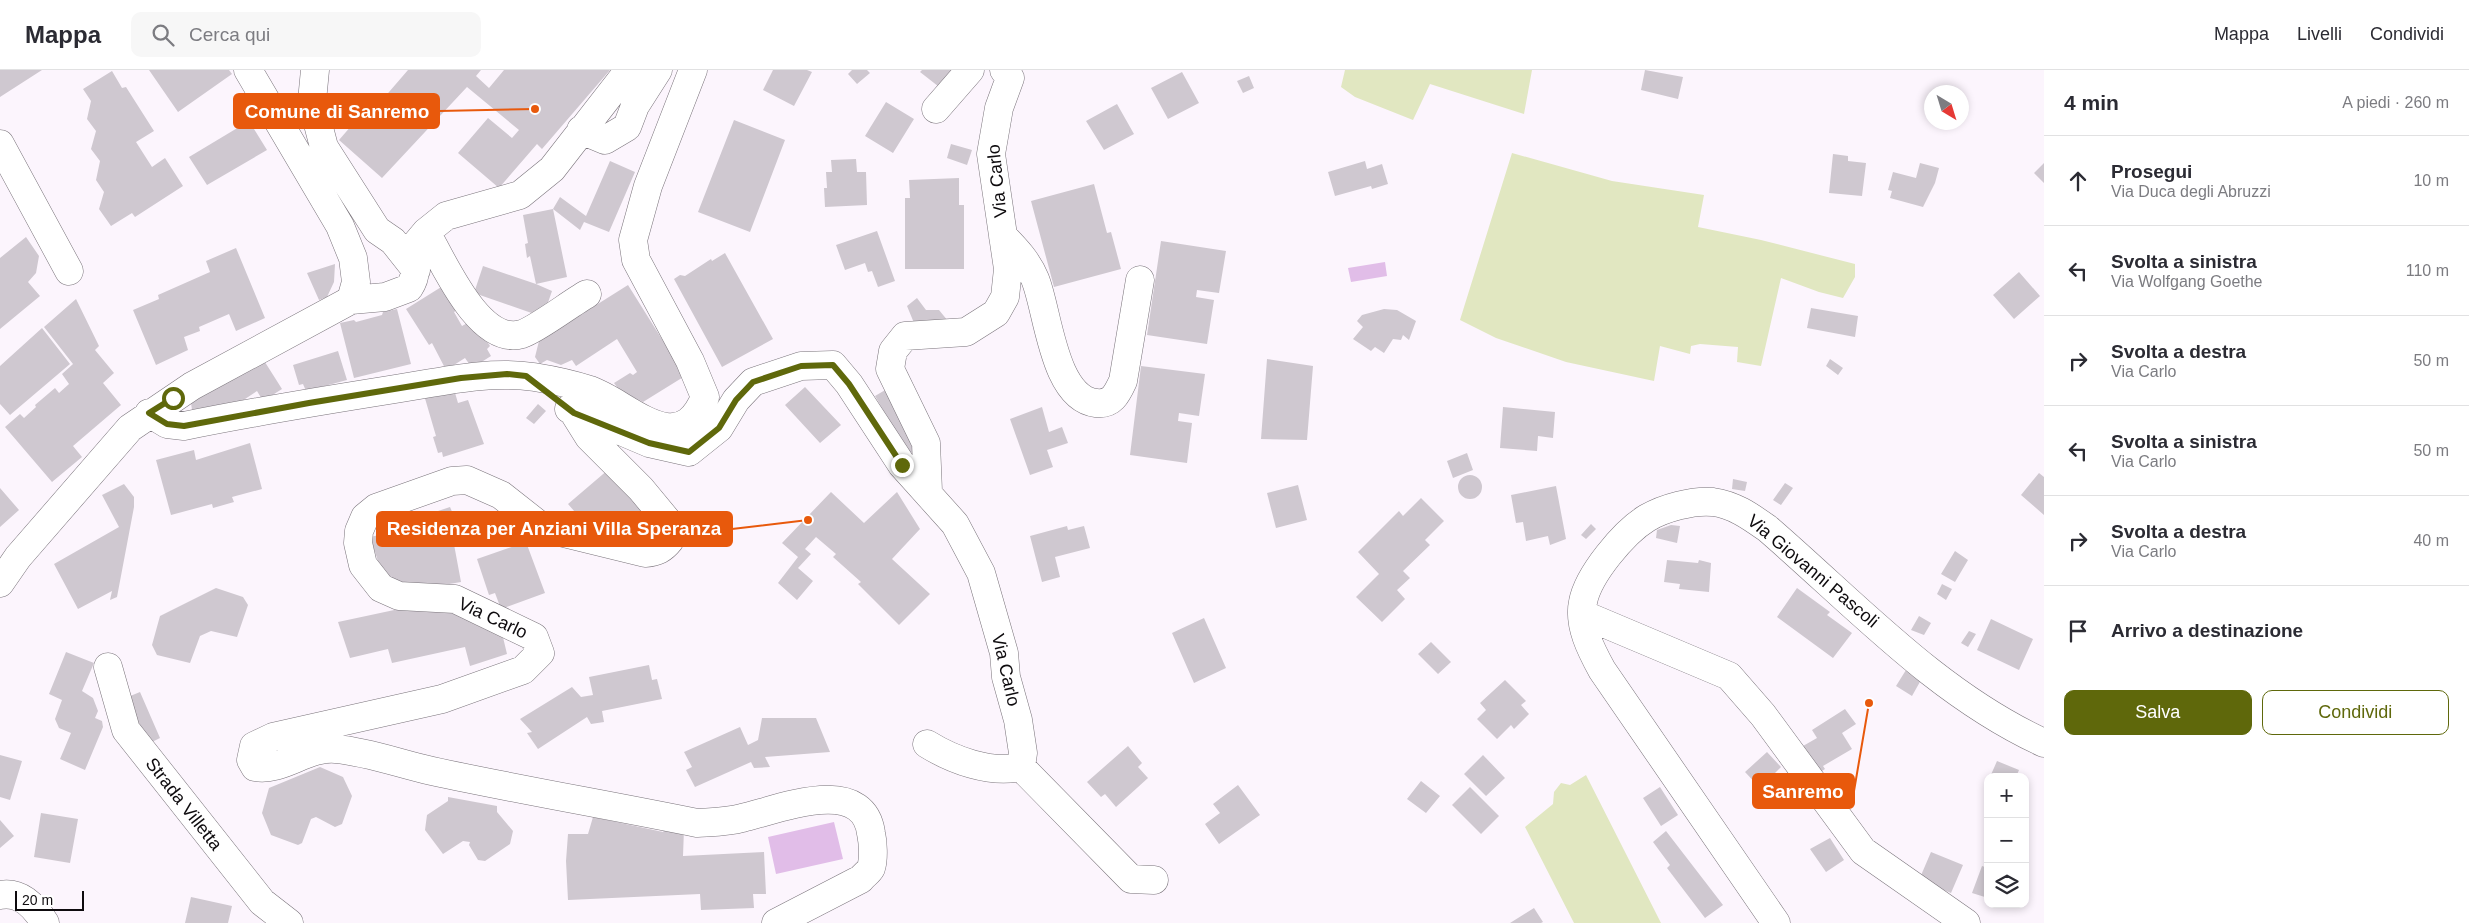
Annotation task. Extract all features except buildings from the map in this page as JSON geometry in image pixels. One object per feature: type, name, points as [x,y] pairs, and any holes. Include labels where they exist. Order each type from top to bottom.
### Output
[{"type":"street","points":[[248,70],[340,226],[352,258],[356,282],[351,300]]},
{"type":"street","points":[[316,70],[312,102],[324,147],[377,230],[393,241],[416,270]]},
{"type":"street","points":[[0,583],[18,558],[130,428],[149,413],[192,386],[351,300],[385,297],[410,288],[416,277],[411,250],[426,232],[453,214],[520,195],[552,169],[629,70]]},
{"type":"street","points":[[581,130],[605,140],[627,127],[635,106],[658,70]]},
{"type":"street","points":[[149,413],[167,424],[184,426],[254,412],[461,378],[507,374],[526,376],[590,390],[655,425],[668,428],[683,426],[699,413],[705,397],[690,361],[636,260],[633,240],[648,186],[693,70]]},
{"type":"street","points":[[936,109],[970,70]]},
{"type":"street","name":"Via Carlo","points":[[928,492],[926,443],[890,369],[893,351],[905,336],[966,332],[996,313],[1005,297],[1008,269],[991,154],[998,108],[1010,78],[1004,70]]},
{"type":"street","points":[[0,144],[69,271]]},
{"type":"street","points":[[426,232],[465,299],[492,330],[502,334],[522,334],[587,294]]},
{"type":"street","name":"Via Carlo","points":[[1003,236],[1029,266],[1036,280],[1054,354],[1065,377],[1080,396],[1094,403],[1110,401],[1116,396],[1123,381],[1140,280]]},
{"type":"street","name":"Via Carlo","points":[[526,376],[574,413],[649,443],[689,452],[719,428],[736,400],[753,382],[801,366],[833,365],[849,384],[902,465],[928,492],[954,524],[982,573],[1004,653],[1006,677],[1020,736],[1021,767]]},
{"type":"street","name":"Via Carlo","points":[[574,413],[589,437],[641,490],[670,524],[670,540],[664,548],[658,552],[646,554],[543,528],[501,495],[467,480],[452,481],[376,508],[365,517],[359,531],[358,543],[363,565],[381,588],[399,596],[455,599],[534,637],[540,654],[523,670],[442,699],[273,737],[254,746],[251,760],[255,767],[271,768],[306,754],[333,748],[361,752],[430,770],[697,823],[740,819],[799,803],[828,799],[842,800],[854,806],[864,816],[871,828],[873,842],[871,867],[860,879],[776,923]]},
{"type":"street","name":"Via Giovanni Pascoli","points":[[1776,923],[1602,670],[1592,652],[1582,614],[1583,601],[1598,569],[1632,529],[1648,518],[1686,505],[1712,502],[1740,510],[1768,529],[1930,672],[1960,696],[2044,744]]},
{"type":"street","points":[[1582,614],[1729,676],[1763,715],[1863,851],[1966,923]]},
{"type":"street","name":"Strada Villetta","points":[[108,667],[126,730],[262,902],[288,923]]},
{"type":"street","points":[[927,744],[945,756],[972,763],[1006,770],[1021,767],[1131,879],[1154,880]]},
{"type":"street","points":[[0,895],[9,893],[26,901],[36,909],[45,923]]},
{"type":"green space","points":[[1345,70],[1532,70],[1524,114],[1430,84],[1413,120],[1355,97],[1341,87]]},
{"type":"green space","points":[[1512,153],[1612,181],[1704,195],[1698,227],[1761,240],[1855,264],[1855,277],[1843,298],[1819,292],[1781,278],[1761,366],[1737,362],[1738,347],[1700,344],[1691,346],[1690,354],[1660,346],[1654,381],[1566,362],[1496,338],[1460,320]]},
{"type":"green space","points":[[1586,775],[1661,923],[1574,923],[1525,827],[1553,804],[1554,792],[1561,783],[1570,785]]},
{"type":"shaded area","points":[[1385,262],[1387,276],[1351,282],[1348,268]]},
{"type":"shaded area","points":[[834,822],[843,859],[776,874],[768,837]]},
{"type":"place","name":"Comune di Sanremo","points":[[535,109]]},
{"type":"place","name":"Residenza per Anziani Villa Speranza","points":[[808,520]]},
{"type":"place","name":"Sanremo","points":[[1869,703]]},
{"type":"route","points":[[173,398],[149,413],[167,424],[184,426],[254,412],[461,378],[507,374],[526,376],[574,413],[649,443],[689,452],[719,428],[736,400],[753,382],[801,366],[833,365],[849,384],[902,465]]}]
